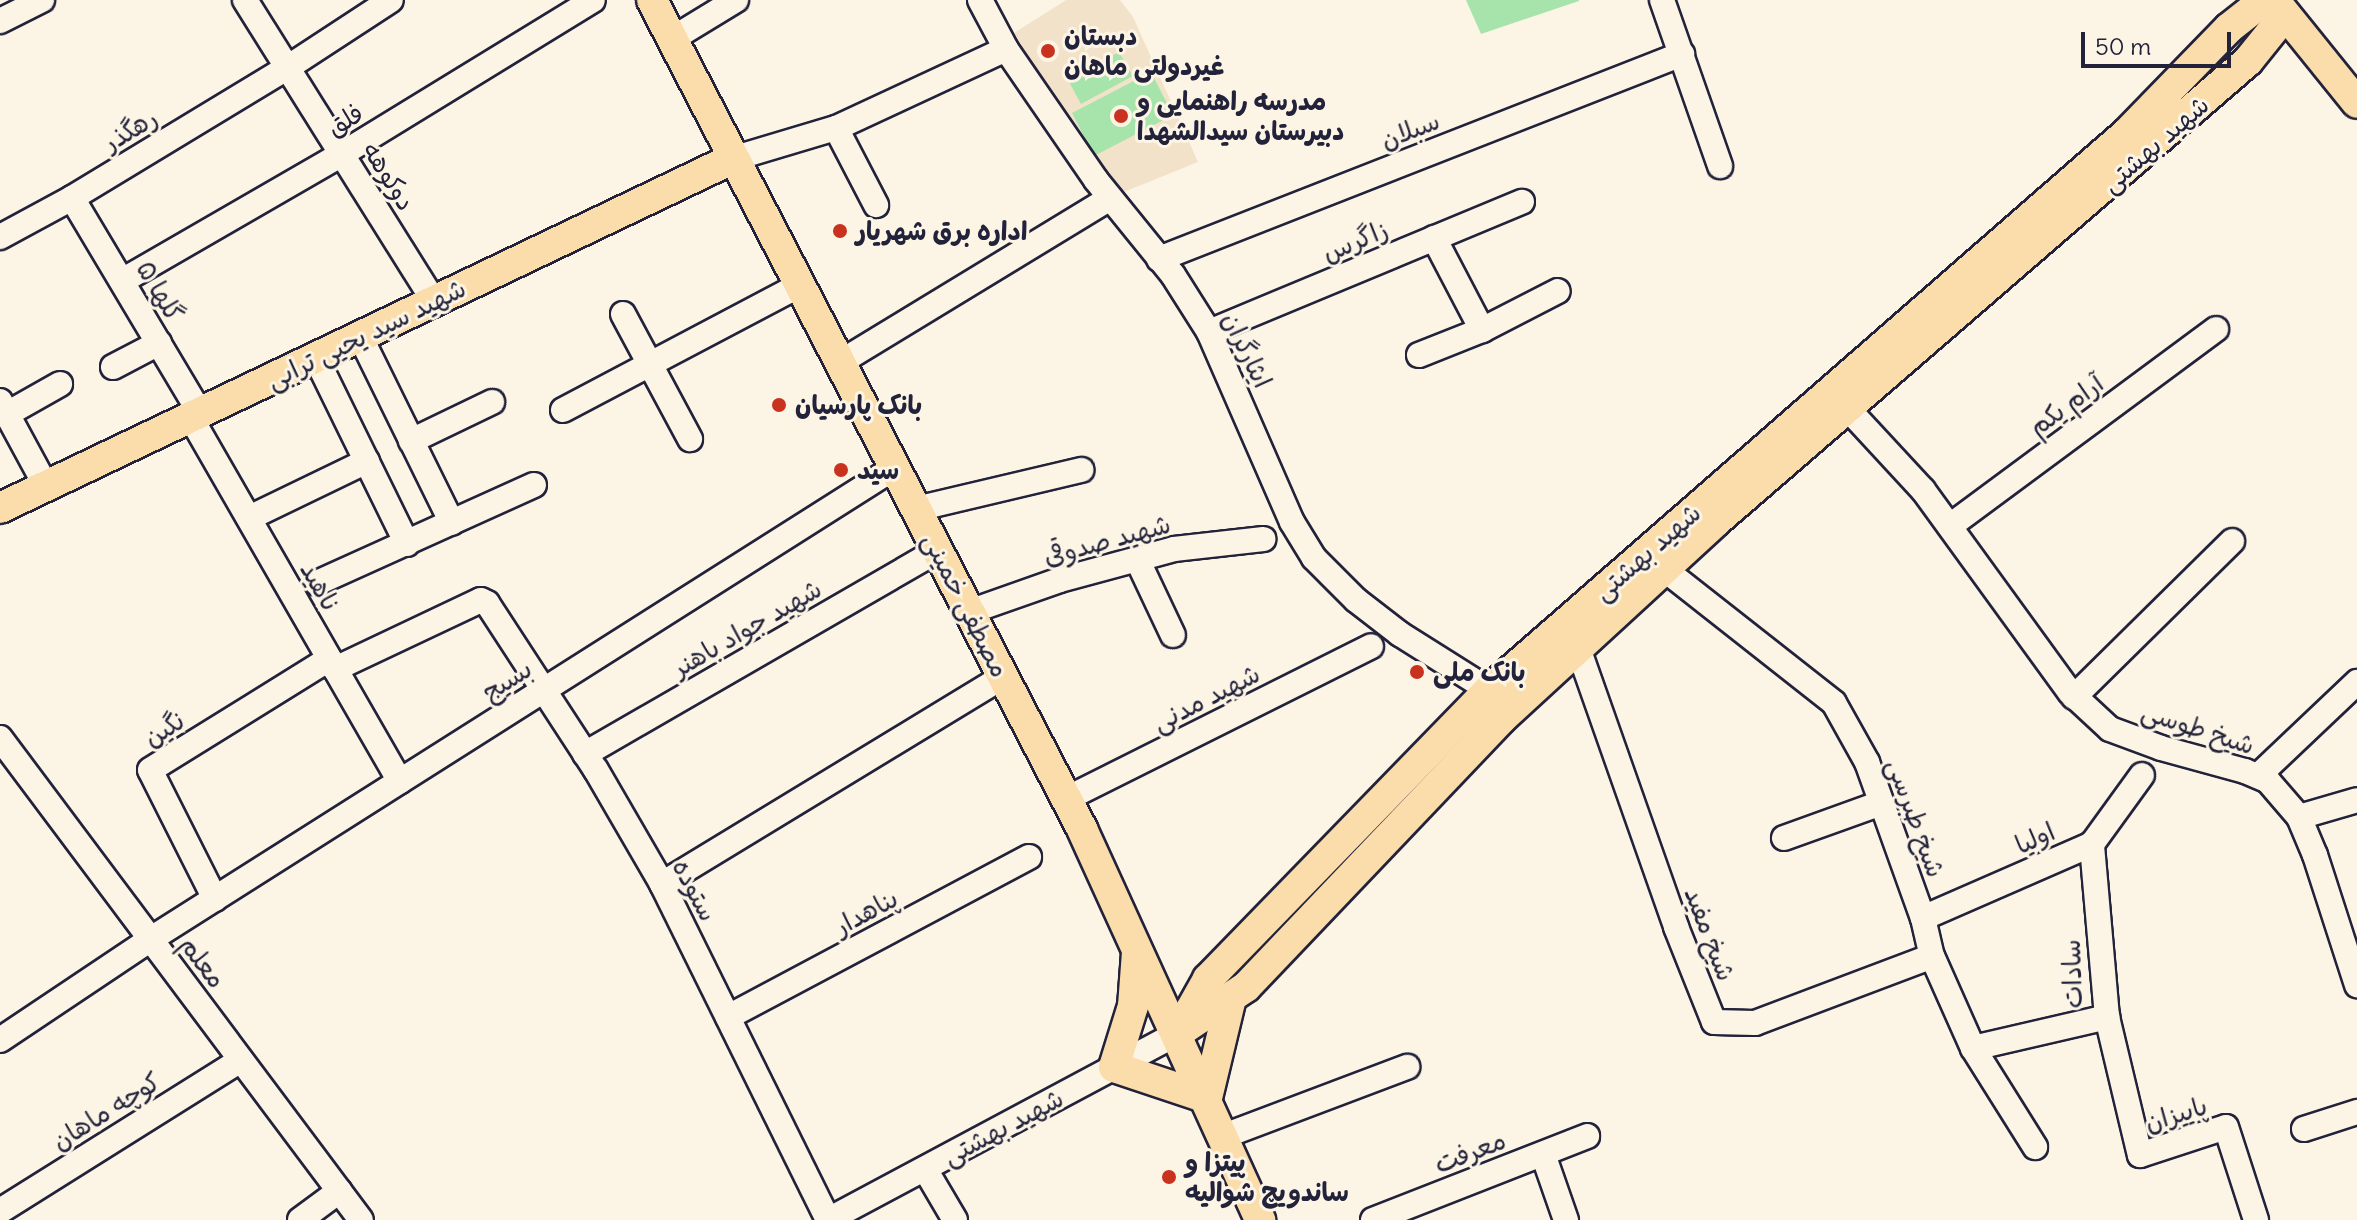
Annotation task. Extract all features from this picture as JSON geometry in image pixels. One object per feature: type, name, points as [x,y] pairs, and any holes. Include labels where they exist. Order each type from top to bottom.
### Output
[{"type":"main road","name":"مصطفی خمینی","points":[[652,0],[1066,799],[1207,1098],[1260,1220]]},
{"type":"main road","name":"شهید بهشتی","points":[[2262,2],[2285,2],[2277,25],[2248,61],[1664,569],[1501,719],[1246,987],[1177,1034],[1208,979],[1489,690],[2127,133],[2229,28],[2262,2]]},
{"type":"main road","points":[[2285,2],[2357,72]]},
{"type":"main road","points":[[2285,2],[2357,103]]},
{"type":"main road","points":[[2229,28],[2250,43],[2248,61]]},
{"type":"main road","name":"شهید سید یحیی ترابی","points":[[0,508],[732,159]]},
{"type":"main road","points":[[1137,951],[1133,1006],[1114,1067],[1207,1098],[1231,998]]},
{"type":"street","points":[[0,21],[42,0]]},
{"type":"street","name":"دوکوهه","points":[[245,0],[434,301]]},
{"type":"street","name":"رهگذر","points":[[0,237],[72,198],[287,68],[391,0]]},
{"type":"street","name":"فلق","points":[[122,281],[342,154],[593,0]]},
{"type":"street","points":[[672,39],[736,0]]},
{"type":"street","name":"ایثارگران","points":[[980,0],[1006,49],[1209,332],[1266,455],[1292,522],[1314,558],[1356,600],[1400,634],[1489,690]]},
{"type":"street","points":[[1662,0],[1720,166]]},
{"type":"street","points":[[732,159],[836,128],[1006,49]]},
{"type":"street","name":"سبلان","points":[[1159,259],[1682,54]]},
{"type":"street","points":[[836,128],[876,205]]},
{"type":"street","name":"گلها ۵","points":[[72,198],[159,343],[196,416]]},
{"type":"street","points":[[839,363],[1110,198]]},
{"type":"street","name":"زاگرس","points":[[1209,332],[1522,202]]},
{"type":"street","points":[[1434,238],[1482,330]]},
{"type":"street","points":[[563,410],[798,286]]},
{"type":"street","points":[[1419,355],[1482,330],[1558,291]]},
{"type":"street","points":[[623,314],[690,439]]},
{"type":"street","name":"آرام یکم","points":[[1950,526],[2216,329]]},
{"type":"street","points":[[360,336],[411,441],[442,528]]},
{"type":"street","points":[[113,367],[159,343]]},
{"type":"street","points":[[316,358],[407,544]]},
{"type":"street","points":[[46,486],[4,408],[60,384]]},
{"type":"street","points":[[411,441],[492,402]]},
{"type":"street","name":"شیخ طوسی","points":[[1847,408],[1923,490],[2074,697],[2110,729],[2268,781],[2299,817],[2315,855],[2357,982]]},
{"type":"street","name":"ناهید","points":[[196,416],[249,518],[400,781]]},
{"type":"street","points":[[249,518],[367,461]]},
{"type":"street","name":"بسیج","points":[[0,1040],[151,939],[894,468]]},
{"type":"street","points":[[916,509],[1081,470]]},
{"type":"street","points":[[317,583],[534,485]]},
{"type":"street","name":"شهید صدوقی","points":[[969,612],[1174,549],[1263,539]]},
{"type":"street","points":[[2074,697],[2232,541]]},
{"type":"street","name":"شهید جواد باهنر","points":[[585,754],[937,551]]},
{"type":"street","points":[[1137,559],[1173,635]]},
{"type":"street","name":"شیخ طبرسی","points":[[1664,569],[1834,703],[1867,762],[1923,918],[1932,956],[1973,1048],[2035,1147]]},
{"type":"street","name":"ستوده","points":[[332,664],[485,601],[585,754],[662,884],[828,1220]]},
{"type":"street","name":"شهید مدنی","points":[[1066,799],[1371,646]]},
{"type":"street","name":"شیخ مفید","points":[[1578,648],[1676,927],[1714,1022],[1755,1023],[1932,956]]},
{"type":"street","name":"نگین","points":[[215,899],[150,770],[332,664]]},
{"type":"street","points":[[662,884],[1003,677]]},
{"type":"street","points":[[2258,776],[2357,682]]},
{"type":"street","name":"معلم","points":[[0,738],[361,1220]]},
{"type":"street","name":"اولیا","points":[[1923,918],[2092,844],[2142,775]]},
{"type":"street","points":[[2299,817],[2357,800]]},
{"type":"street","points":[[1784,838],[1881,803]]},
{"type":"street","name":"سادات","points":[[1973,1048],[2107,1017],[2092,844]]},
{"type":"street","name":"پناهدار","points":[[728,1017],[1029,857]]},
{"type":"street","name":"پاییزان","points":[[2107,1017],[2140,1155],[2226,1127],[2256,1220]]},
{"type":"street","name":"شهید بهشتی","points":[[828,1220],[1177,1034]]},
{"type":"street","name":"کوچه ماهان","points":[[0,1211],[241,1060]]},
{"type":"street","points":[[1224,1136],[1407,1067]]},
{"type":"street","points":[[2304,1129],[2357,1112]]},
{"type":"street","name":"معرفت","points":[[1373,1220],[1587,1136]]},
{"type":"street","points":[[1543,1154],[1566,1220]]},
{"type":"street","points":[[925,1169],[955,1220]]},
{"type":"street","points":[[300,1220],[339,1191]]},
{"type":"shaded area","name":"مدرسه راهنمایی و دبیرستان سیدالشهدا","points":[[1066,0],[1120,0],[1133,17],[1198,162],[1114,196],[1014,33]]},
{"type":"green space","points":[[1466,0],[1579,0],[1579,1],[1481,34]]},
{"type":"green space","points":[[1119,52],[1133,76],[1081,104],[1068,80]]},
{"type":"green space","points":[[1151,72],[1173,115],[1094,156],[1072,113]]},
{"type":"place","name":"دبستان غیردولتی ماهان","points":[[1048,51]]},
{"type":"place","name":"مدرسه راهنمایی و دبیرستان سیدالشهدا","points":[[1121,116]]},
{"type":"place","name":"اداره برق شهریار","points":[[840,231]]},
{"type":"place","name":"بانک پارسیان","points":[[779,405]]},
{"type":"place","name":"سید","points":[[841,470]]},
{"type":"place","name":"بانک ملی","points":[[1417,672]]},
{"type":"place","name":"پیتزا و ساندویچ شوالیه","points":[[1169,1177]]}]
